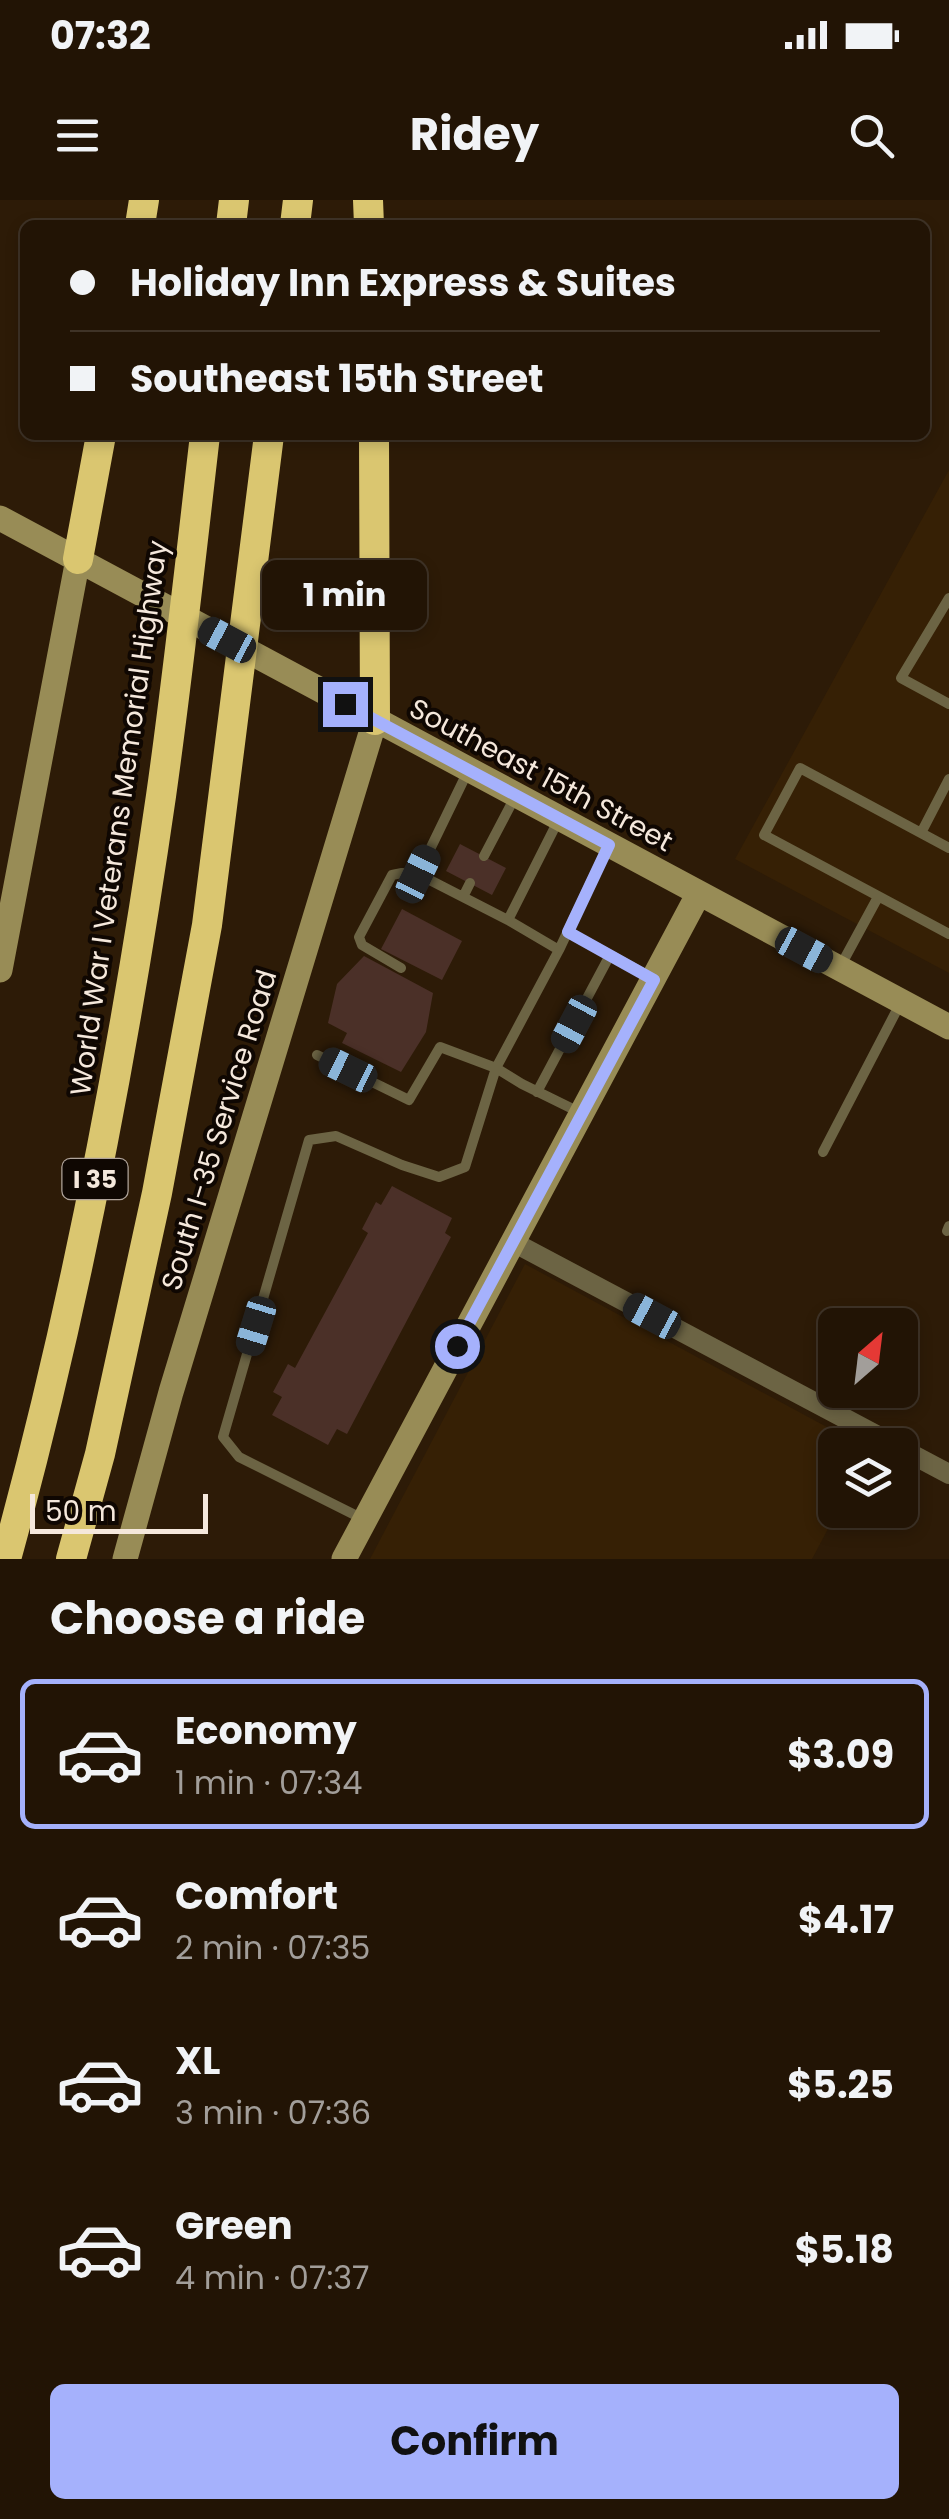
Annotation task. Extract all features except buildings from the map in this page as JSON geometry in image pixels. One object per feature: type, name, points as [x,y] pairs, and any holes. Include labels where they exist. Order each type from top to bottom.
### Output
[{"type":"highway","points":[[78,559],[100,440]]},
{"type":"highway","name":"World War I Veterans Memorial Highway","points":[[6,1559],[71,1293],[116,1074],[161,794],[204,440]]},
{"type":"highway","name":"I 35","points":[[71,1559],[100,1454],[208,925],[268,440]]},
{"type":"highway","points":[[374,440],[376,720]]},
{"type":"main road","name":"Southeast 15th Street","points":[[0,518],[949,1027]]},
{"type":"main road","points":[[0,970],[78,559]]},
{"type":"main road","name":"South I-35 Service Road","points":[[125,1559],[176,1373],[376,720]]},
{"type":"main road","points":[[344,1559],[699,893]]},
{"type":"street","points":[[513,1242],[864,1428]]},
{"type":"street","points":[[918,1457],[949,1474]]},
{"type":"lane","points":[[949,598],[902,678],[949,704]]},
{"type":"lane","points":[[949,848],[800,768],[764,835],[949,934]]},
{"type":"lane","points":[[418,874],[469,770]]},
{"type":"lane","points":[[920,833],[949,779]]},
{"type":"lane","points":[[484,856],[516,795]]},
{"type":"lane","points":[[508,920],[560,818]]},
{"type":"lane","points":[[365,1520],[240,1457],[223,1437],[310,1140],[336,1136],[439,1177],[465,1167],[496,1068],[609,845]]},
{"type":"lane","points":[[402,968],[362,945],[358,937],[392,875],[402,872],[418,874],[559,950]]},
{"type":"lane","points":[[463,897],[470,883]]},
{"type":"lane","points":[[839,968],[878,898]]},
{"type":"lane","points":[[568,932],[654,980]]},
{"type":"lane","points":[[537,1092],[610,955]]},
{"type":"lane","points":[[823,1152],[901,1001]]},
{"type":"lane","points":[[318,1055],[409,1100],[440,1047],[496,1068],[582,1114]]},
{"type":"shaded area","points":[[949,470],[949,973],[735,859]]},
{"type":"shaded area","points":[[525,1264],[829,1428],[818,1428],[818,1528],[828,1528],[812,1559],[370,1559]]},
{"type":"route","points":[[345,704],[609,845],[568,932],[654,980],[457,1346]]}]
